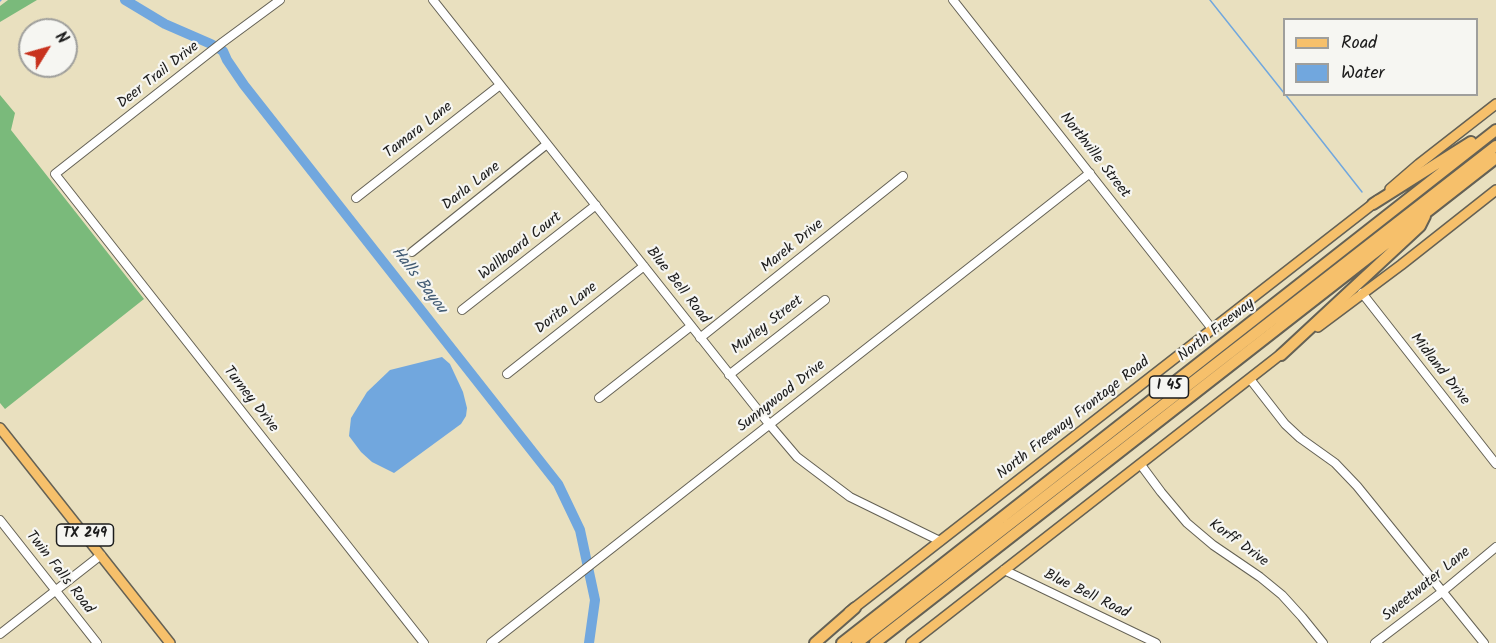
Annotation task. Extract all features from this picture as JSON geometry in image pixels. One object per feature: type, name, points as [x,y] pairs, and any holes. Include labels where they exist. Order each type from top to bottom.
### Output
[{"type":"highway","points":[[1373,204],[1496,125]]},
{"type":"highway","name":"North Freeway","points":[[843,643],[1496,130]]},
{"type":"highway","name":"North Freeway","points":[[857,643],[1496,146]]},
{"type":"highway","name":"I 45","points":[[875,643],[1496,158]]},
{"type":"highway","points":[[1281,355],[1420,226],[1427,211]]},
{"type":"highway","points":[[815,643],[855,609]]},
{"type":"main road","name":"North Freeway Frontage Road","points":[[809,643],[1213,330],[1496,104]]},
{"type":"main road","points":[[915,642],[1004,570],[1496,190]]},
{"type":"main road","name":"TX 249","points":[[0,428],[170,643]]},
{"type":"street","name":"Deer Trail Drive","points":[[55,174],[280,0]]},
{"type":"street","name":"Blue Bell Road","points":[[433,0],[729,375],[797,457],[850,497],[940,541]]},
{"type":"street","name":"Northville Street","points":[[953,0],[1213,330]]},
{"type":"street","name":"Tamara Lane","points":[[356,198],[500,85]]},
{"type":"street","name":"Darla Lane","points":[[412,252],[548,144]]},
{"type":"street","name":"Sunnywood Drive","points":[[491,643],[1090,173]]},
{"type":"street","name":"Turney Drive","points":[[55,174],[424,643]]},
{"type":"street","name":"Marek Drive","points":[[700,338],[903,176]]},
{"type":"street","name":"Wallboard Court","points":[[462,310],[596,205]]},
{"type":"street","name":"Dorita Lane","points":[[507,374],[644,266]]},
{"type":"street","name":"Midland Drive","points":[[1362,293],[1496,464]]},
{"type":"street","name":"Murley Street","points":[[729,375],[825,300]]},
{"type":"street","points":[[599,398],[691,326]]},
{"type":"street","points":[[1250,379],[1285,424],[1348,475],[1484,643]]},
{"type":"street","name":"Korff Drive","points":[[1140,465],[1187,523],[1213,545],[1282,595],[1323,643]]},
{"type":"street","name":"Twin Falls Road","points":[[0,520],[97,643]]},
{"type":"street","name":"Sweetwater Lane","points":[[1376,643],[1496,547]]},
{"type":"street","points":[[0,634],[100,555]]},
{"type":"street","name":"Blue Bell Road","points":[[1004,570],[1156,643]]},
{"type":"street","points":[[0,639],[3,643]]},
{"type":"green space","points":[[8,0],[37,0],[0,22],[0,6]]},
{"type":"green space","points":[[0,95],[15,113],[11,130],[144,299],[5,409],[0,403]]},
{"type":"water","points":[[442,357],[450,364],[463,392],[467,408],[466,416],[461,424],[394,473],[372,462],[349,436],[351,418],[367,392],[390,370]]},
{"type":"waterway","name":"Halls Bayou","points":[[125,0],[165,24],[223,51],[244,85],[558,484],[580,530],[595,600],[589,643]]},
{"type":"waterway","points":[[1210,0],[1283,92]]},
{"type":"waterway","points":[[1287,96],[1362,192]]}]
